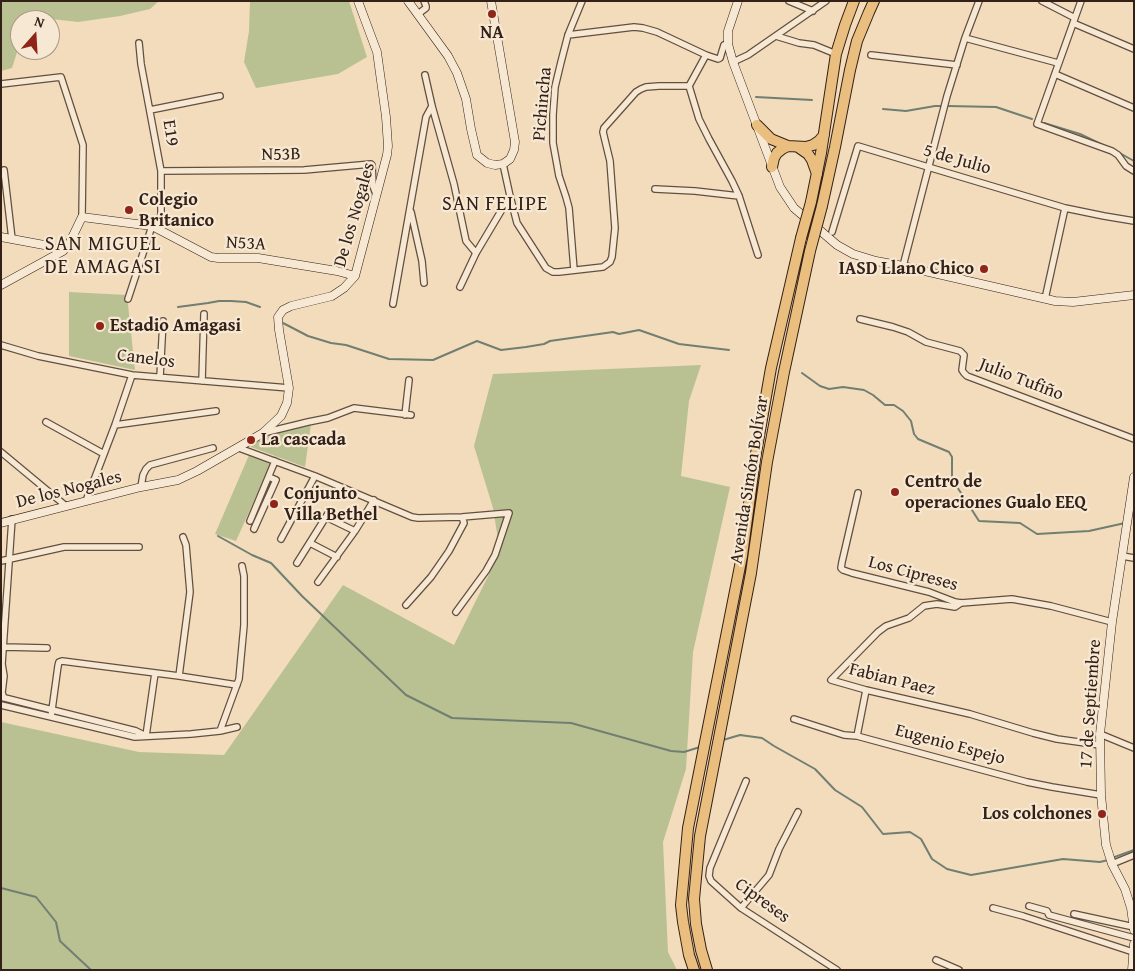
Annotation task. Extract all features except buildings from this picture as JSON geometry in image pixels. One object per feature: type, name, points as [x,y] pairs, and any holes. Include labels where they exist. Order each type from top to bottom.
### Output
[{"type":"highway","name":"Avenida Simón Bolívar","points":[[694,970],[689,955],[681,905],[688,828],[742,556],[754,459],[771,368],[817,175],[836,54],[854,1]]},
{"type":"highway","name":"Avenida Simón Bolívar","points":[[707,970],[696,924],[694,891],[700,836],[752,573],[767,462],[784,372],[810,251],[822,206],[851,63],[857,41],[874,1]]},
{"type":"highway","points":[[758,126],[771,138],[808,154],[817,175]]},
{"type":"highway","points":[[772,166],[774,158],[782,149],[813,145],[824,135]]},
{"type":"street","name":"De los Nogales","points":[[1,523],[142,487],[178,480],[263,434],[281,416],[287,403],[289,388],[278,330],[278,317],[282,310],[291,306],[332,296],[344,288],[355,276],[387,155],[386,117],[377,52],[358,1]]},
{"type":"street","points":[[408,1],[448,56],[457,73],[466,99],[477,155],[490,164],[503,164],[511,156],[515,142],[491,1]]},
{"type":"street","points":[[418,14],[426,8],[424,1]]},
{"type":"street","name":"Pichincha","points":[[574,270],[569,208],[558,176],[553,143],[553,115],[555,87],[568,35],[582,1]]},
{"type":"street","points":[[738,1],[728,31],[728,44],[780,187],[794,208],[837,245],[864,258],[1045,299],[1073,302],[1134,295]]},
{"type":"street","points":[[789,1],[813,11]]},
{"type":"street","points":[[733,62],[748,55],[826,1]]},
{"type":"street","points":[[903,266],[943,112],[965,38],[979,1]]},
{"type":"street","points":[[1042,1],[1074,20],[1134,49]]},
{"type":"street","points":[[1081,1],[1037,124],[1112,151],[1126,166],[1134,171]]},
{"type":"street","points":[[568,35],[642,28],[657,32],[706,55],[718,58],[720,58],[724,45],[728,44]]},
{"type":"street","points":[[776,36],[798,43],[814,45],[836,54]]},
{"type":"street","points":[[965,38],[1058,63]]},
{"type":"street","name":"E19","points":[[128,299],[152,226],[159,221],[161,214],[161,171],[139,43]]},
{"type":"street","points":[[706,55],[689,86],[699,119],[739,196],[758,255]]},
{"type":"street","points":[[871,56],[957,65]]},
{"type":"street","points":[[1055,74],[1134,108]]},
{"type":"street","points":[[425,76],[454,184],[466,241],[476,253]]},
{"type":"street","points":[[1,84],[61,77],[83,145],[82,217],[69,244],[63,251],[1,285]]},
{"type":"street","points":[[503,164],[515,217],[546,268],[554,272],[603,267],[610,262],[614,253],[615,228],[609,153],[603,132],[605,125],[641,89],[659,86],[689,86]]},
{"type":"street","points":[[150,110],[220,96]]},
{"type":"street","points":[[393,304],[426,117],[432,106]]},
{"type":"street","name":"5 de Julio","points":[[832,232],[858,146],[1065,208],[1134,221]]},
{"type":"street","name":"N53B","points":[[161,171],[304,170],[371,164],[373,186],[376,194]]},
{"type":"street","points":[[4,170],[12,239]]},
{"type":"street","points":[[655,190],[695,191],[739,196]]},
{"type":"street","points":[[460,287],[476,253],[510,196]]},
{"type":"street","points":[[410,207],[422,261],[424,284]]},
{"type":"street","points":[[1045,299],[1065,208]]},
{"type":"street","name":"N53A","points":[[82,217],[152,226],[211,257],[258,258],[337,271],[355,276]]},
{"type":"street","points":[[1,237],[44,245],[63,251]]},
{"type":"street","points":[[202,381],[204,314]]},
{"type":"street","name":"Julio Tufiño","points":[[860,319],[893,327],[908,332],[926,342],[960,351],[964,355],[962,370],[967,376],[1134,439]]},
{"type":"street","points":[[160,377],[162,321]]},
{"type":"street","name":"Canelos","points":[[1,345],[38,356],[132,375],[289,388]]},
{"type":"street","points":[[86,501],[132,375]]},
{"type":"street","points":[[263,434],[328,418],[354,408],[408,415],[409,380]]},
{"type":"street","points":[[115,425],[216,411]]},
{"type":"street","points":[[46,422],[104,454]]},
{"type":"street","points":[[142,487],[143,475],[150,465],[213,448]]},
{"type":"street","points":[[239,448],[275,460],[412,517],[462,517],[509,512],[495,555],[486,571],[456,612]]},
{"type":"street","points":[[1,452],[66,506]]},
{"type":"street","points":[[250,521],[275,460]]},
{"type":"street","points":[[281,539],[314,476]]},
{"type":"street","points":[[254,529],[276,480],[269,477]]},
{"type":"street","name":"17 de Septiembre","points":[[1134,477],[1112,622],[1100,734],[1104,834],[1111,859],[1125,889],[1131,908],[1134,928]]},
{"type":"street","name":"Los Cipreses","points":[[858,493],[841,568],[852,573],[915,588],[955,602],[1012,599],[1051,606],[1112,622]]},
{"type":"street","points":[[318,582],[355,531],[374,500]]},
{"type":"street","points":[[297,563],[328,514],[355,531]]},
{"type":"street","points":[[406,605],[431,577],[449,551],[464,524],[462,517]]},
{"type":"street","points":[[12,519],[3,647],[2,665],[4,676],[2,698],[136,731],[146,736]]},
{"type":"street","points":[[179,676],[190,592],[186,545],[183,537]]},
{"type":"street","points":[[310,542],[337,557]]},
{"type":"street","points":[[1,561],[64,547],[139,547]]},
{"type":"street","points":[[1122,556],[1134,558]]},
{"type":"street","points":[[220,731],[237,686],[243,649],[244,576],[242,566]]},
{"type":"street","name":"Fabian Paez","points":[[961,603],[955,607],[937,604],[924,606],[909,618],[886,626],[832,680],[866,690],[970,714],[1057,739],[1100,745]]},
{"type":"street","points":[[3,647],[47,648]]},
{"type":"street","points":[[51,717],[58,666],[59,662],[62,661],[179,676],[237,686]]},
{"type":"street","points":[[146,736],[155,673]]},
{"type":"street","points":[[857,736],[866,690]]},
{"type":"street","points":[[1,705],[135,737],[191,734],[237,727]]},
{"type":"street","name":"Eugenio Espejo","points":[[794,719],[844,735],[857,736],[1027,782],[1101,795]]},
{"type":"street","points":[[1100,734],[1134,748]]},
{"type":"street","name":"Cipreses","points":[[746,781],[710,868],[711,881],[740,908],[837,970]]},
{"type":"street","points":[[740,908],[769,875],[779,849],[798,812]]},
{"type":"street","points":[[1111,859],[1134,855]]},
{"type":"street","points":[[1029,906],[1047,911],[1049,915],[1134,938]]},
{"type":"street","points":[[993,908],[1133,952]]},
{"type":"street","points":[[1074,914],[1134,928]]},
{"type":"street","points":[[1132,970],[1134,944]]},
{"type":"street","points":[[936,960],[959,970]]},
{"type":"green space","points":[[1,1],[159,1],[150,9],[120,16],[78,22],[60,20],[60,10],[10,10],[10,60],[15,60],[12,68],[1,71]]},
{"type":"green space","points":[[250,1],[349,1],[367,57],[338,74],[256,88],[244,62],[249,31]]},
{"type":"green space","name":"Estadio Amagasi","points":[[69,292],[127,295],[135,370],[69,356]]},
{"type":"green space","points":[[701,365],[689,401],[681,476],[730,487],[693,652],[686,769],[663,842],[668,952],[677,970],[1,970],[1,722],[139,752],[224,755],[343,585],[454,645],[500,552],[493,508],[474,446],[493,374]]},
{"type":"green space","points":[[311,424],[305,467],[251,447],[251,445],[268,436],[286,429]]},
{"type":"green space","points":[[249,455],[271,463],[236,541],[215,534]]},
{"type":"waterway","points":[[756,97],[812,100]]},
{"type":"waterway","points":[[883,109],[906,111],[942,106]]},
{"type":"waterway","points":[[947,106],[996,107],[1032,119]]},
{"type":"waterway","points":[[1044,123],[1080,134],[1105,146]]},
{"type":"waterway","points":[[1116,151],[1134,161]]},
{"type":"waterway","points":[[178,307],[219,301],[246,302],[260,307]]},
{"type":"waterway","points":[[283,323],[308,336],[331,343],[346,345],[389,359],[433,360],[477,341],[501,350],[544,344],[550,341],[613,332],[619,334],[639,330],[679,344],[729,350]]},
{"type":"waterway","points":[[802,373],[820,386],[829,389],[843,387],[864,390],[885,405],[894,405],[903,411],[911,421],[914,434],[918,439],[949,452],[952,457],[952,479],[979,521],[1020,523],[1037,534],[1089,531],[1125,523]]},
{"type":"waterway","points":[[218,536],[271,563],[302,596],[406,695],[452,718],[571,723],[671,751],[684,752],[700,747]]},
{"type":"waterway","points":[[723,740],[740,735],[762,738],[815,769],[835,790],[862,807],[883,834],[910,832],[921,839],[932,859],[947,869],[971,875],[1063,859],[1100,862],[1108,860]]},
{"type":"waterway","points":[[1112,858],[1134,850]]},
{"type":"waterway","points":[[1,888],[36,897],[56,922],[60,941],[91,970]]},
{"type":"place","name":"NA","points":[[492,14]]},
{"type":"place","name":"Colegio Britanico","points":[[129,210]]},
{"type":"place","name":"IASD Llano Chico","points":[[984,269]]},
{"type":"place","name":"Estadio Amagasi","points":[[100,326]]},
{"type":"place","name":"La cascada","points":[[251,440]]},
{"type":"place","name":"Centro de operaciones Gualo EEQ","points":[[895,492]]},
{"type":"place","name":"Conjunto Villa Bethel","points":[[274,504]]},
{"type":"place","name":"Los colchones","points":[[1102,814]]},
{"type":"district","name":"SAN FELIPE","points":[[495,205]]},
{"type":"district","name":"SAN MIGUEL DE AMAGASI","points":[[103,256]]}]
